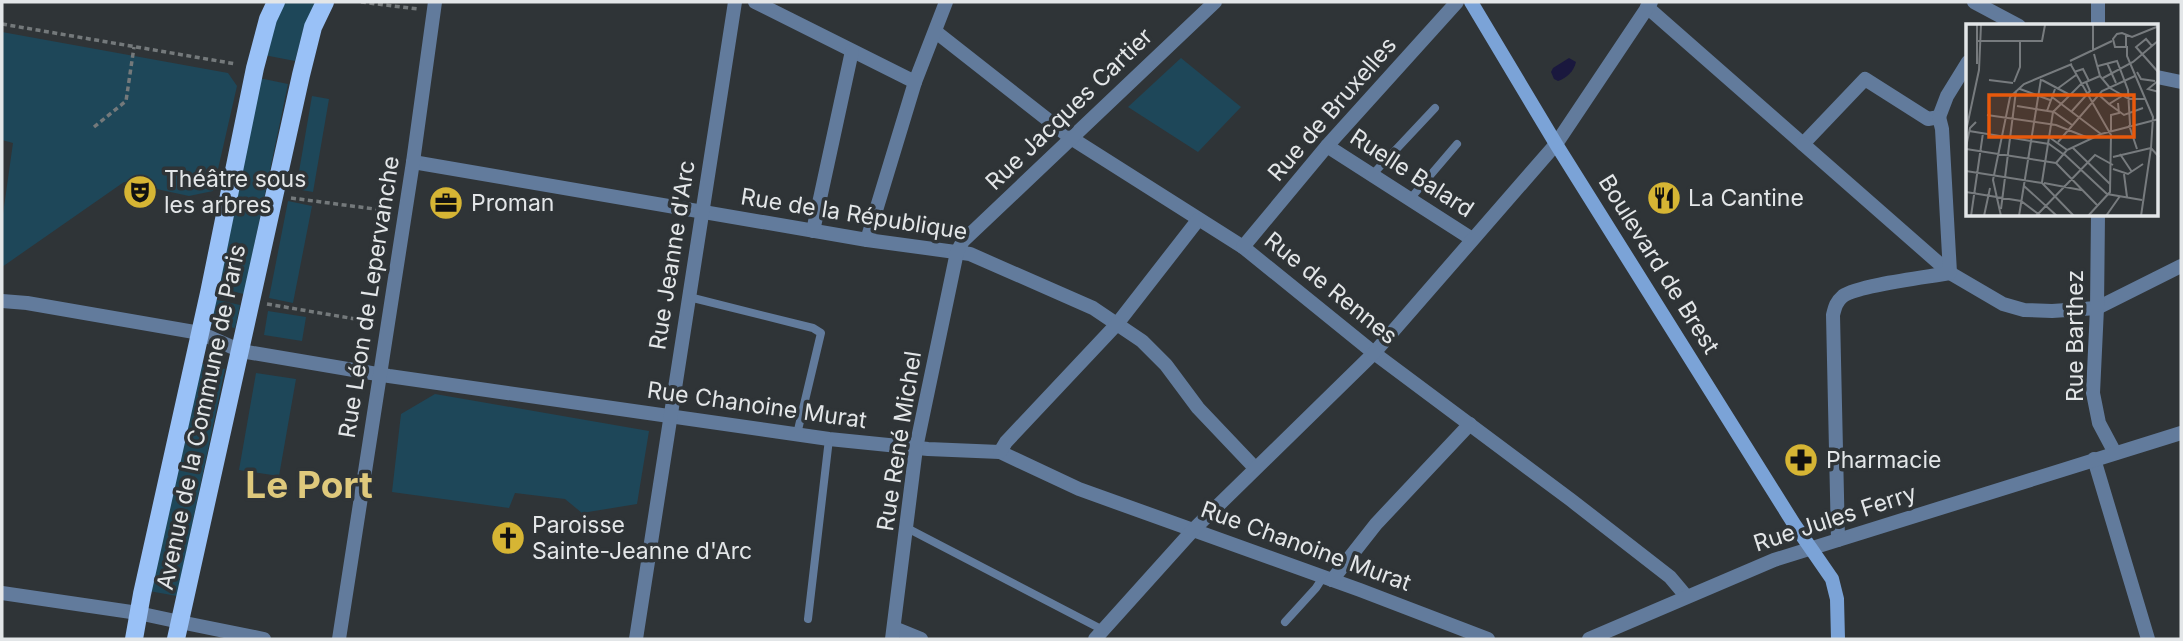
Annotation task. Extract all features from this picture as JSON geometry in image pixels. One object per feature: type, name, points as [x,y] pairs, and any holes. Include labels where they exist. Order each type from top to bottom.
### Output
[{"type":"main road","name":"Avenue de la Commune de Paris","points":[[134,639],[255,68],[268,19],[276,2]]},
{"type":"main road","name":"Avenue de la Commune de Paris","points":[[178,631],[301,75],[313,27],[325,2]]},
{"type":"main road","name":"Boulevard de Brest","points":[[1471,2],[1556,144],[1787,513],[1832,579],[1838,639]]},
{"type":"street","name":"Rue Léon de Lepervanche","points":[[339,639],[414,162],[435,2]]},
{"type":"street","name":"Rue Jeanne d'Arc","points":[[636,639],[735,2]]},
{"type":"street","points":[[755,2],[915,82]]},
{"type":"street","points":[[867,240],[915,82],[946,2]]},
{"type":"street","name":"Rue de Bruxelles","points":[[1243,247],[1327,146],[1457,2]]},
{"type":"street","points":[[1974,2],[1992,21]]},
{"type":"street","points":[[2098,2],[2098,24]]},
{"type":"street","name":"Rue Jacques Cartier","points":[[957,252],[963,241],[1207,4]]},
{"type":"street","points":[[1099,635],[1194,529],[1374,353],[1556,144],[1649,4],[1950,273],[2003,304],[2024,310],[2097,308],[2181,266]]},
{"type":"street","name":"Rue de Rennes","points":[[936,32],[1071,138],[1243,247],[1374,353],[1670,577],[1686,596]]},
{"type":"street","points":[[813,231],[852,51]]},
{"type":"street","points":[[1950,273],[1939,117],[1947,96],[1966,65]]},
{"type":"street","points":[[2158,77],[2181,82]]},
{"type":"street","points":[[1803,144],[1865,79],[1928,119],[1939,117]]},
{"type":"street","name":"Ruelle Balard","points":[[1327,146],[1472,239]]},
{"type":"street","name":"Rue de la République","points":[[414,162],[867,240],[970,254],[1093,308],[1142,341],[1166,365],[1198,408],[1255,468]]},
{"type":"street","name":"Rue Barthez","points":[[2098,217],[2093,393],[2099,423],[2115,453]]},
{"type":"street","points":[[1000,452],[1006,442],[1117,324],[1198,220]]},
{"type":"street","name":"Rue René Michel","points":[[893,634],[916,448],[957,252]]},
{"type":"street","points":[[1838,540],[1833,315],[1835,304],[1840,298],[1857,291],[1950,273]]},
{"type":"street","points":[[2,293],[27,303]]},
{"type":"street","points":[[2,301],[27,303]]},
{"type":"street","name":"Rue Chanoine Murat","points":[[27,303],[200,333],[241,351],[380,374],[829,439],[916,448],[1000,452],[1079,489],[1488,639]]},
{"type":"street","points":[[1327,578],[1470,425]]},
{"type":"street","name":"Rue Jules Ferry","points":[[1589,639],[1774,559],[2181,433]]},
{"type":"street","points":[[2094,459],[2148,639]]},
{"type":"street","points":[[2,593],[138,613],[178,631],[264,639]]},
{"type":"street","points":[[893,634],[921,639]]},
{"type":"lane","points":[[1373,175],[1435,108]]},
{"type":"lane","points":[[1410,199],[1457,144]]},
{"type":"lane","points":[[689,296],[813,328],[821,333],[797,434]]},
{"type":"lane","points":[[808,618],[829,439]]},
{"type":"lane","points":[[907,528],[1099,635]]},
{"type":"lane","points":[[1285,622],[1327,578]]},
{"type":"path","points":[[361,2],[420,9]]},
{"type":"path","points":[[2,24],[236,66]]},
{"type":"path","points":[[94,127],[126,101],[134,47]]},
{"type":"path","points":[[285,197],[390,211]]},
{"type":"path","points":[[261,303],[373,321]]},
{"type":"shaded area","points":[[283,2],[315,2],[304,27],[295,61],[264,55]]},
{"type":"shaded area","points":[[2,32],[228,73],[237,86],[213,191],[189,196],[124,182],[2,267],[2,221],[13,143],[2,140]]},
{"type":"shaded area","points":[[1181,58],[1241,107],[1198,152],[1128,107]]},
{"type":"shaded area","points":[[1569,58],[1576,62],[1572,71],[1561,80],[1554,79],[1551,72],[1553,68]]},
{"type":"shaded area","points":[[259,78],[288,84],[244,294],[215,288]]},
{"type":"shaded area","points":[[312,96],[329,99],[313,192],[296,189]]},
{"type":"shaded area","points":[[288,201],[312,206],[293,303],[269,298]]},
{"type":"shaded area","points":[[213,299],[240,305],[235,328],[208,323]]},
{"type":"shaded area","points":[[268,311],[306,317],[302,341],[264,335]]},
{"type":"shaded area","points":[[198,363],[225,369],[177,596],[149,591]]},
{"type":"shaded area","points":[[256,373],[296,379],[279,476],[239,470]]},
{"type":"shaded area","points":[[435,394],[649,431],[637,504],[582,513],[565,499],[515,493],[509,508],[392,492],[401,414]]},
{"type":"place","name":"Théâtre sous les arbres","points":[[140,192]]},
{"type":"place","name":"La Cantine","points":[[1664,198]]},
{"type":"place","name":"Proman","points":[[446,203]]},
{"type":"place","name":"Pharmacie","points":[[1801,460]]},
{"type":"place","name":"Paroisse Sainte-Jeanne d'Arc","points":[[508,538]]},
{"type":"district","name":"Le Port","points":[[309,484]]}]
